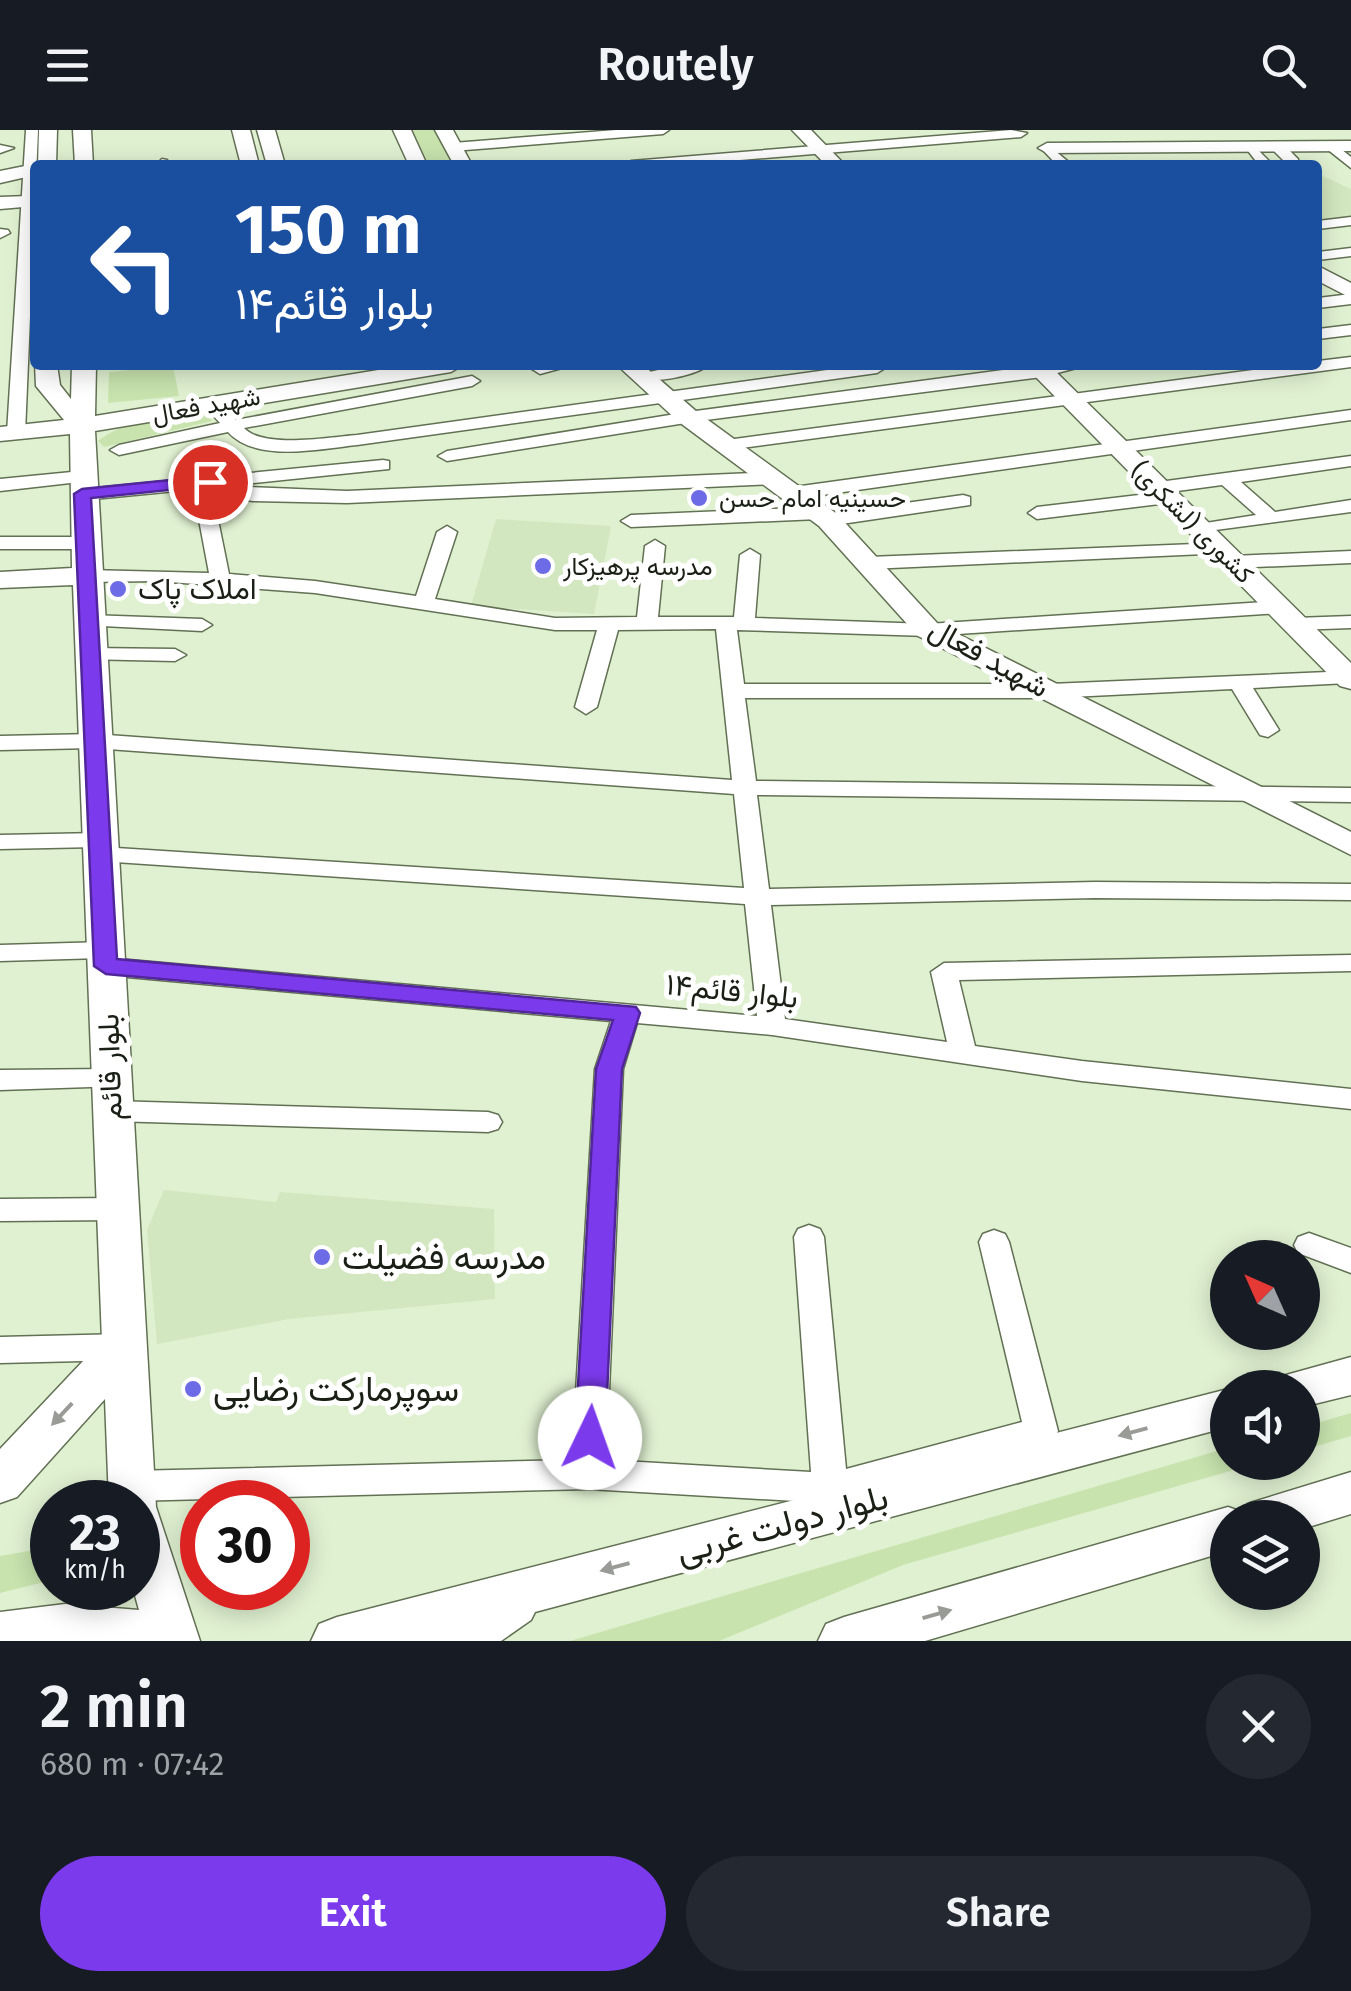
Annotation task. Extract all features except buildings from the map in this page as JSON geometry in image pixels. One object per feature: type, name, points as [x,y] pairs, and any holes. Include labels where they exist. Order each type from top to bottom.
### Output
[{"type":"main road","points":[[243,130],[249,160]]},
{"type":"main road","points":[[266,130],[275,160]]},
{"type":"main road","points":[[402,130],[416,160]]},
{"type":"main road","points":[[800,130],[831,160]]},
{"type":"main road","points":[[1020,132],[1047,156],[1173,143],[1206,152],[1238,144],[1341,146]]},
{"type":"main road","points":[[70,160],[73,134]]},
{"type":"main road","points":[[73,134],[82,160]]},
{"type":"main road","points":[[0,177],[30,170]]},
{"type":"main road","points":[[0,204],[28,202]]},
{"type":"main road","points":[[1322,274],[1349,291]]},
{"type":"main road","points":[[45,370],[48,386],[82,452]]},
{"type":"main road","name":"بلوار قائم","points":[[84,370],[86,560],[133,1480]]},
{"type":"main road","name":"شهید فعال","points":[[82,452],[116,411],[201,406],[305,376],[386,370]]},
{"type":"main road","name":"شهید فعال","points":[[635,370],[690,418],[824,516],[928,630],[1351,845]]},
{"type":"main road","name":"کشوری (لشکری)","points":[[1041,370],[1349,678]]},
{"type":"main road","points":[[16,433],[60,442],[82,452]]},
{"type":"main road","points":[[0,580],[86,560]]},
{"type":"main road","points":[[0,1482],[124,1347]]},
{"type":"main road","points":[[1320,1384],[1351,1376]]},
{"type":"main road","name":"بلوار دولت غربی","points":[[337,1641],[1210,1413]]},
{"type":"main road","points":[[1320,1502],[1351,1493]]},
{"type":"main road","points":[[844,1641],[1210,1534]]},
{"type":"main road","points":[[458,1641],[539,1587]]},
{"type":"main road","name":"بلوار قائم","points":[[160,1597],[172,1641]]},
{"type":"main road","points":[[0,1636],[50,1626],[115,1627],[172,1641]]},
{"type":"street","points":[[32,130],[37,160]]},
{"type":"street","points":[[449,139],[663,130]]},
{"type":"street","points":[[617,132],[639,160]]},
{"type":"street","points":[[689,160],[1020,132]]},
{"type":"street","points":[[1238,144],[1260,160]]},
{"type":"street","points":[[1341,146],[1351,164]]},
{"type":"street","points":[[1278,147],[1291,160]]},
{"type":"street","points":[[16,433],[30,257],[30,195]]},
{"type":"street","points":[[1322,225],[1351,221]]},
{"type":"street","points":[[1322,256],[1351,252]]},
{"type":"street","points":[[1322,301],[1349,291]]},
{"type":"street","points":[[1322,334],[1351,330]]},
{"type":"street","points":[[1322,366],[1351,362]]},
{"type":"street","points":[[201,406],[244,439],[286,446],[357,440],[862,370]]},
{"type":"street","points":[[447,456],[1033,370]]},
{"type":"street","points":[[727,445],[1294,370]]},
{"type":"street","points":[[119,450],[320,407],[472,381]]},
{"type":"street","points":[[510,394],[524,416]]},
{"type":"street","points":[[467,401],[481,422]]},
{"type":"street","points":[[402,415],[414,432]]},
{"type":"street","points":[[0,485],[82,452],[176,485],[276,497],[562,487],[783,485],[960,470],[1351,415]]},
{"type":"street","points":[[347,418],[357,440]]},
{"type":"street","points":[[1037,513],[1226,478],[1351,461]]},
{"type":"street","points":[[176,485],[383,465]]},
{"type":"street","points":[[1226,478],[1271,518]]},
{"type":"street","points":[[202,488],[220,580]]},
{"type":"street","points":[[631,521],[824,516],[963,501]]},
{"type":"street","points":[[1200,529],[1351,506]]},
{"type":"street","points":[[424,603],[448,532]]},
{"type":"street","points":[[0,543],[156,575],[315,587],[524,622],[735,623],[928,630],[1105,619],[1287,616],[1351,622]]},
{"type":"street","points":[[647,624],[655,546]]},
{"type":"street","points":[[869,563],[1094,554],[1351,556]]},
{"type":"street","points":[[750,555],[735,623],[733,691],[772,1026]]},
{"type":"street","points":[[90,638],[202,624]]},
{"type":"street","points":[[586,708],[609,624]]},
{"type":"street","points":[[90,638],[175,655]]},
{"type":"street","points":[[733,691],[1050,691],[1349,678]]},
{"type":"street","points":[[1239,682],[1268,730]]},
{"type":"street","points":[[0,743],[94,741],[744,788],[1348,795]]},
{"type":"street","points":[[0,842],[757,897],[1095,890],[1351,892]]},
{"type":"street","name":"بلوار قائم۱۴","points":[[0,953],[105,958],[772,1026],[1184,1084],[1351,1099]]},
{"type":"street","points":[[963,1052],[944,972],[1351,963]]},
{"type":"street","points":[[588,1474],[609,1069],[627,1013]]},
{"type":"street","points":[[0,1080],[112,1095],[488,1122]]},
{"type":"street","points":[[0,1210],[117,1209]]},
{"type":"street","points":[[808,1236],[830,1488]]},
{"type":"street","points":[[160,1501],[588,1474],[830,1488],[1041,1431],[994,1242]]},
{"type":"street","points":[[1320,1249],[1351,1261]]},
{"type":"street","points":[[0,1350],[124,1347]]},
{"type":"shaded area","points":[[409,130],[437,130],[452,160],[423,160]]},
{"type":"shaded area","points":[[1322,176],[1351,189],[1351,217],[1322,221]]},
{"type":"shaded area","points":[[174,370],[179,396],[108,403],[109,372]]},
{"type":"shaded area","points":[[206,412],[212,421],[104,447],[98,441],[136,423]]},
{"type":"shaded area","name":"مدرسه پرهیزکار","points":[[496,519],[611,526],[594,614],[471,606]]},
{"type":"shaded area","name":"مدرسه فضیلت","points":[[164,1190],[276,1202],[280,1192],[494,1209],[495,1299],[289,1319],[157,1344],[147,1230]]},
{"type":"shaded area","points":[[1351,1413],[1351,1436],[1320,1445],[1320,1422]]},
{"type":"shaded area","points":[[1210,1453],[1210,1477],[903,1565],[719,1641],[570,1641]]},
{"type":"shaded area","points":[[30,1551],[30,1586],[0,1593],[0,1556]]},
{"type":"place","name":"حسینیه امام حسن","points":[[699,498]]},
{"type":"place","name":"مدرسه پرهیزکار","points":[[543,566]]},
{"type":"place","name":"املاک پاک","points":[[118,589]]},
{"type":"place","name":"مدرسه فضیلت","points":[[322,1257]]},
{"type":"place","name":"سوپرمارکت رضایی","points":[[193,1389]]},
{"type":"route","points":[[210,482],[82,494],[106,966],[627,1013],[609,1069],[590,1438]]}]
